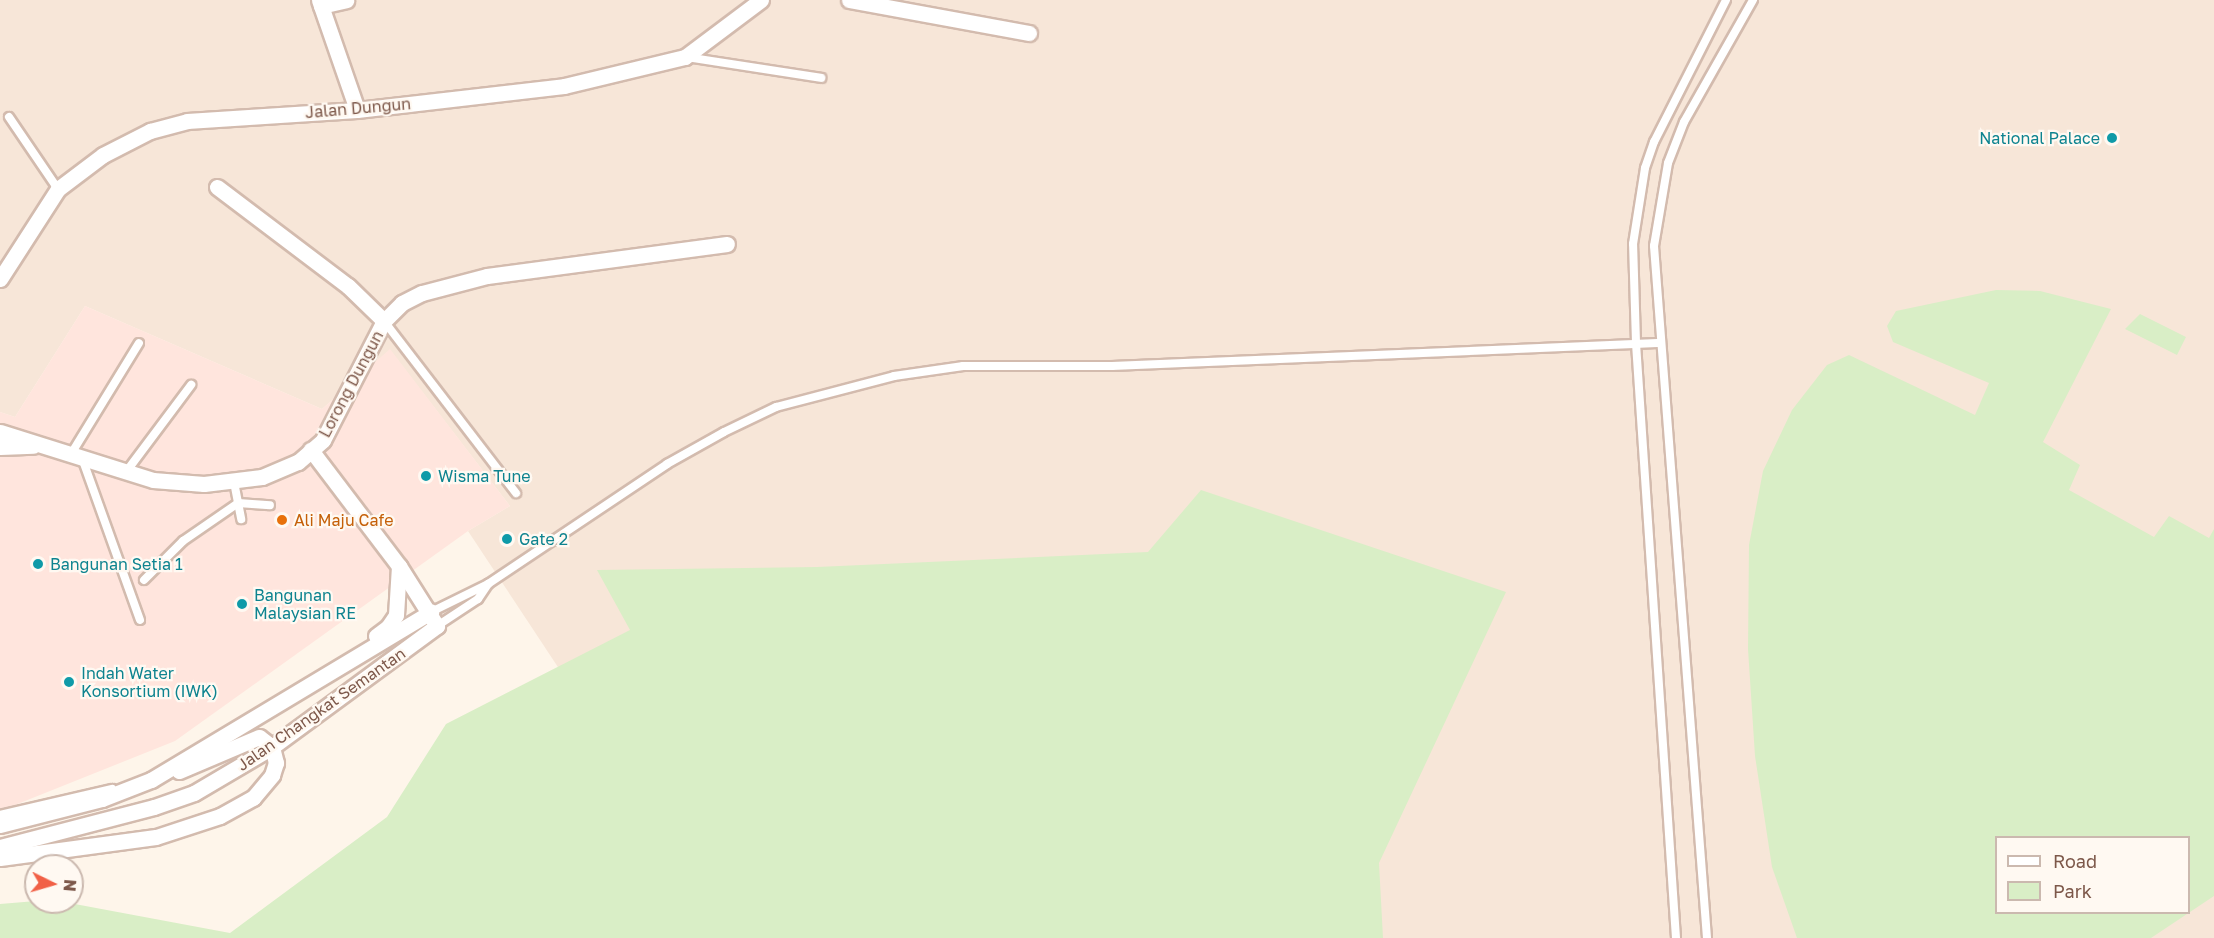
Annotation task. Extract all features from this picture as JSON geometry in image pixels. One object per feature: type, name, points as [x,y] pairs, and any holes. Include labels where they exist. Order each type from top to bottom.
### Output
[{"type":"street","points":[[346,0],[320,3],[357,110]]},
{"type":"street","name":"Jalan Dungun","points":[[0,279],[58,189],[103,155],[150,130],[187,121],[357,110],[564,86],[685,57],[761,0]]},
{"type":"street","points":[[849,0],[1029,33]]},
{"type":"street","name":"Lorong Dungun","points":[[217,187],[348,286],[384,321]]},
{"type":"street","name":"Lorong Dungun","points":[[0,432],[126,472],[178,483],[234,482],[282,471],[311,450],[336,416],[384,321],[402,303],[453,282],[728,244]]},
{"type":"street","name":"Lorong Dungun","points":[[0,447],[42,446]]},
{"type":"street","points":[[311,450],[399,567],[434,619]]},
{"type":"street","name":"Jalan Changkat Semantan","points":[[321,677],[333,664],[388,627],[396,615],[399,567]]},
{"type":"street","name":"Jalan Changkat Semantan","points":[[0,825],[102,799],[132,785],[151,780],[321,677],[434,619]]},
{"type":"street","name":"Jalan Changkat Semantan","points":[[0,847],[184,796],[272,747],[434,619]]},
{"type":"street","points":[[0,858],[156,837],[220,816],[253,798],[266,784],[276,763],[272,747],[259,737],[244,740],[198,765],[151,780]]},
{"type":"lane","points":[[1676,938],[1636,343],[1634,244],[1645,168],[1678,89],[1726,0]]},
{"type":"lane","points":[[1707,938],[1658,344],[1654,246],[1668,163],[1684,122],[1753,0]]},
{"type":"lane","points":[[685,57],[821,78]]},
{"type":"lane","points":[[9,117],[58,189]]},
{"type":"lane","points":[[384,321],[516,493]]},
{"type":"lane","name":"Jalan Changkat Semantan","points":[[434,619],[667,464],[724,432],[776,407],[894,376],[963,366],[1112,366],[1636,343],[1658,344]]},
{"type":"lane","points":[[139,344],[76,457],[140,620]]},
{"type":"lane","points":[[126,472],[191,385]]},
{"type":"lane","points":[[234,482],[241,519]]},
{"type":"lane","points":[[144,580],[183,541],[238,503],[270,505]]},
{"type":"lane","name":"Jalan Changkat Semantan","points":[[434,619],[477,599],[488,584]]},
{"type":"lane","points":[[0,815],[132,785]]},
{"type":"shaded area","name":"National Palace","points":[[0,0],[2214,0],[2214,938],[737,938],[468,531],[510,506],[390,350],[322,409],[85,306],[15,417],[0,412]]},
{"type":"shaded area","points":[[85,306],[322,409],[390,349],[510,506],[468,531],[175,741],[0,811],[0,412],[15,417]]},
{"type":"green space","points":[[1996,290],[2040,291],[2111,309],[2043,442],[2080,465],[2069,490],[2154,537],[2169,516],[2209,538],[2214,529],[2214,896],[2190,912],[2190,836],[1995,836],[1995,914],[2187,914],[2151,938],[1797,938],[1772,867],[1755,756],[1748,649],[1749,545],[1763,471],[1792,410],[1827,365],[1849,355],[1975,415],[1989,383],[1893,342],[1887,326],[1896,311]]},
{"type":"green space","points":[[2140,314],[2186,337],[2177,355],[2125,329]]},
{"type":"green space","points":[[1201,490],[1506,592],[1379,863],[1383,938],[0,938],[0,904],[24,902],[24,914],[84,914],[84,906],[230,933],[387,817],[446,724],[630,630],[597,570],[817,567],[1148,552]]},
{"type":"place","name":"National Palace","points":[[2112,138]]},
{"type":"place","name":"Wisma Tune","points":[[426,476]]},
{"type":"place","name":"Ali Maju Cafe","points":[[282,520]]},
{"type":"place","name":"Gate 2","points":[[507,539]]},
{"type":"place","name":"Bangunan Setia 1","points":[[38,564]]},
{"type":"place","name":"Bangunan Malaysian RE","points":[[242,604]]},
{"type":"place","name":"Indah Water Konsortium (IWK)","points":[[69,682]]}]
